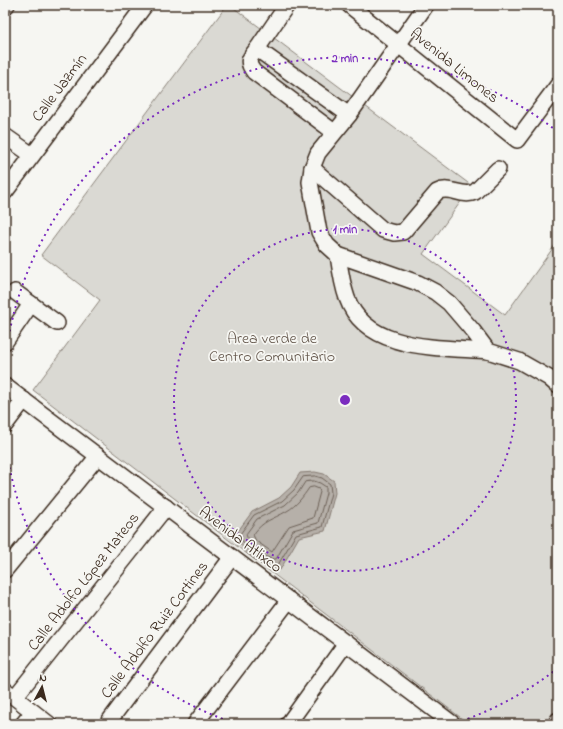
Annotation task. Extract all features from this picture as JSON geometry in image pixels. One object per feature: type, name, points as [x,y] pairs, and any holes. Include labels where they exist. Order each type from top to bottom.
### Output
[{"type":"street","name":"Calle Jazmín","points":[[5,192],[144,5]]},
{"type":"street","points":[[287,5],[249,59],[249,65],[254,72],[334,132]]},
{"type":"street","name":"Avenida Limones","points":[[349,5],[517,140],[558,84]]},
{"type":"street","points":[[426,5],[349,115],[318,153],[312,168],[310,182],[319,232],[327,245],[338,255],[418,282],[435,292],[449,303],[488,351]]},
{"type":"street","points":[[257,49],[349,115]]},
{"type":"street","points":[[5,136],[32,155]]},
{"type":"street","points":[[312,168],[383,230],[394,233],[403,232],[437,192],[442,190],[450,190],[470,194],[475,192],[498,168]]},
{"type":"street","points":[[338,255],[347,298],[357,316],[370,330],[400,342],[488,351],[518,361],[549,378],[558,386]]},
{"type":"street","points":[[15,292],[57,323]]},
{"type":"street","points":[[5,342],[31,304]]},
{"type":"street","name":"Avenida Atlixco","points":[[5,386],[453,724]]},
{"type":"street","points":[[5,425],[24,400]]},
{"type":"street","points":[[5,570],[98,456]]},
{"type":"street","name":"Calle Adolfo López Mateos","points":[[10,693],[166,507]]},
{"type":"street","name":"Calle Adolfo Ruiz Cortines","points":[[107,724],[232,557]]},
{"type":"street","points":[[194,724],[289,600]]},
{"type":"street","points":[[288,724],[346,643]]},
{"type":"street","points":[[10,693],[49,724]]},
{"type":"street","points":[[23,724],[33,712]]},
{"type":"street","points":[[556,724],[558,720]]},
{"type":"green space","name":"Area verde de Centro Comunitario","points":[[227,5],[230,5],[472,186],[423,254],[505,315],[558,241],[558,724],[469,724],[33,390],[100,300],[41,255]]},
{"type":"water","points":[[315,472],[324,474],[334,481],[335,493],[325,531],[299,537],[280,570],[265,565],[253,558],[243,548],[235,535],[252,512],[279,498],[291,487],[300,473]]}]
